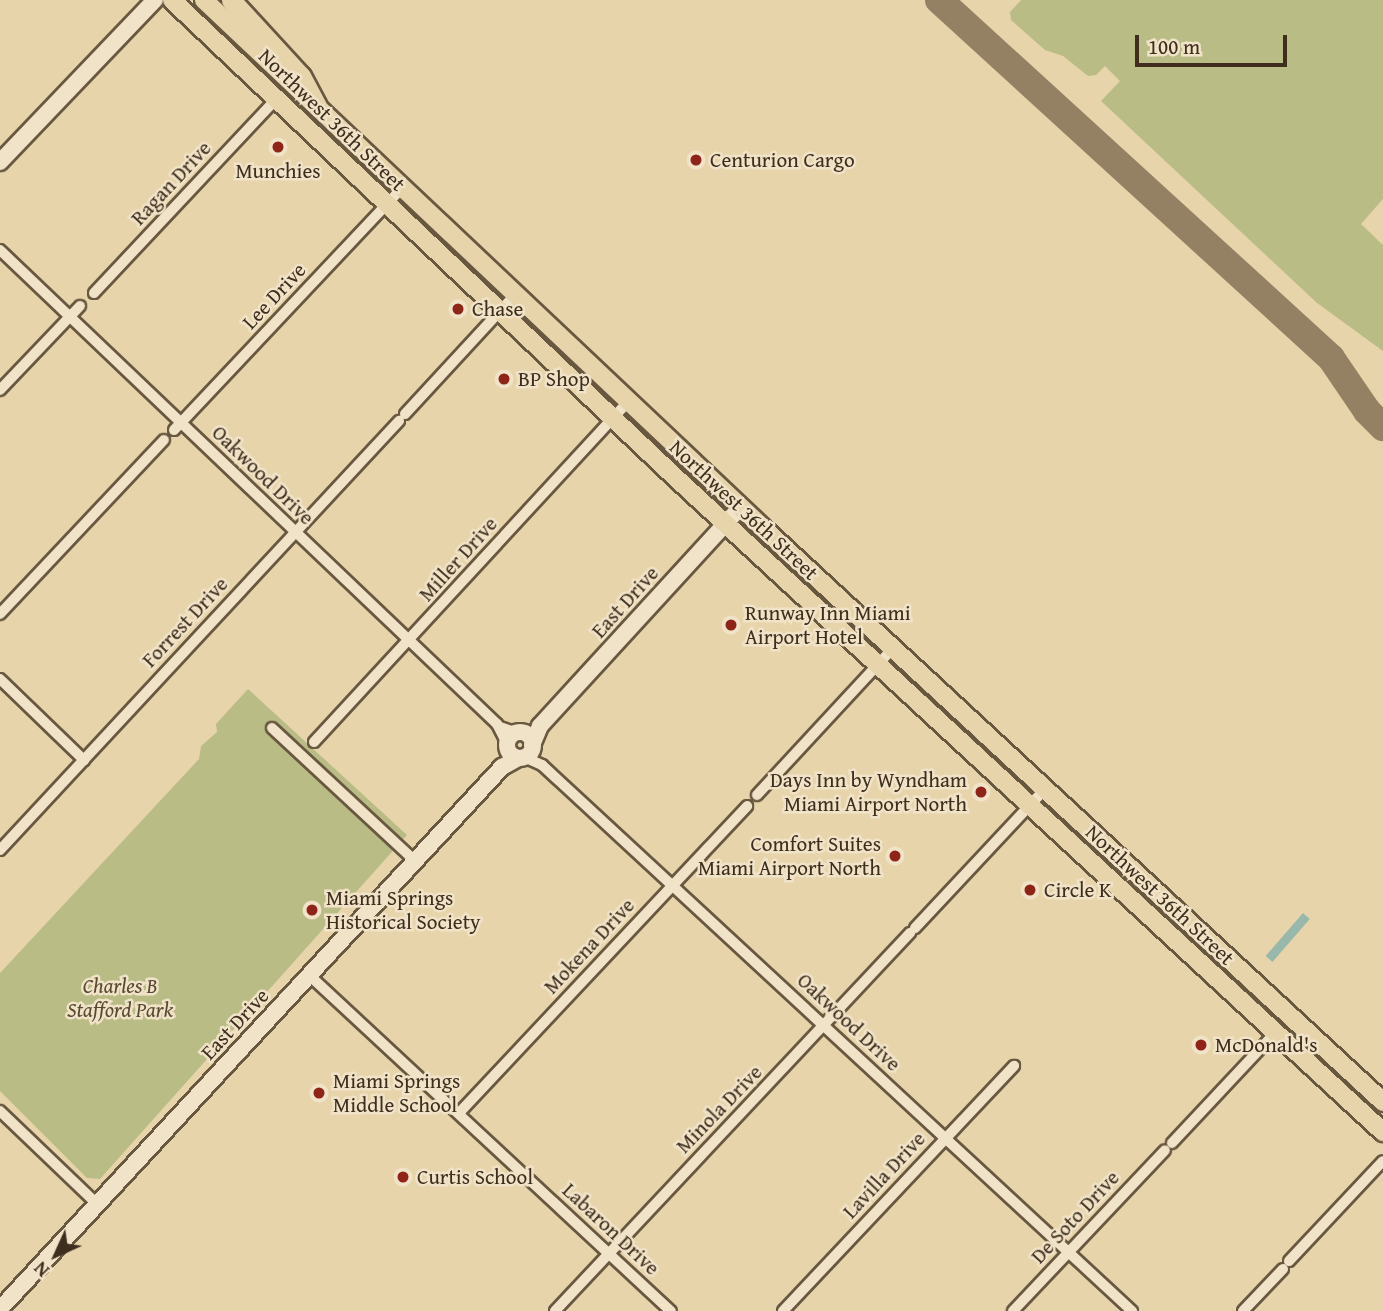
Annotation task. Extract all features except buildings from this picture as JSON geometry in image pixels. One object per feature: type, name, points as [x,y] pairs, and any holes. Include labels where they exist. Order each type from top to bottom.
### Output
[{"type":"highway","points":[[231,0],[301,76],[320,110]]},
{"type":"main road","name":"Northwest 36th Street","points":[[172,0],[726,524],[1383,1132]]},
{"type":"main road","name":"Northwest 36th Street","points":[[204,0],[628,402],[1383,1102]]},
{"type":"main road","points":[[276,99],[289,96],[303,99],[320,110]]},
{"type":"main road","points":[[1178,943],[1193,926]]},
{"type":"main road","points":[[1275,1033],[1290,1031],[1317,1053],[1335,1057]]},
{"type":"street","points":[[0,162],[155,0]]},
{"type":"street","name":"Ragan Drive","points":[[94,293],[276,99]]},
{"type":"street","name":"Lee Drive","points":[[177,426],[402,188]]},
{"type":"street","name":"Oakwood Drive","points":[[0,250],[70,316],[177,426],[1132,1311]]},
{"type":"street","name":"Forrest Drive","points":[[0,850],[515,295]]},
{"type":"street","points":[[0,390],[80,306]]},
{"type":"street","name":"Miller Drive","points":[[314,742],[628,402]]},
{"type":"street","points":[[0,614],[164,440]]},
{"type":"street","name":"East Drive","points":[[0,1309],[522,748],[741,507]]},
{"type":"street","points":[[757,795],[893,648]]},
{"type":"street","points":[[0,679],[84,760]]},
{"type":"street","points":[[272,728],[415,861]]},
{"type":"street","name":"Minola Drive","points":[[555,1311],[1045,789]]},
{"type":"street","name":"Mokena Drive","points":[[460,1113],[747,806]]},
{"type":"street","name":"Labaron Drive","points":[[309,975],[671,1311]]},
{"type":"street","name":"De Soto Drive","points":[[1013,1311],[1275,1033]]},
{"type":"street","name":"Lavilla Drive","points":[[783,1311],[1014,1066]]},
{"type":"street","points":[[0,1111],[97,1204]]},
{"type":"street","points":[[1243,1311],[1383,1161]]},
{"type":"green space","points":[[1021,0],[1383,0],[1383,199],[1361,224],[1383,245],[1383,351],[1317,303],[1101,101],[1120,81],[1105,66],[1096,75],[1088,76],[1063,56],[1045,50],[1011,20],[1010,12]]},
{"type":"green space","name":"Charles B Stafford Park","points":[[248,689],[407,835],[100,1179],[87,1178],[0,1091],[0,973],[199,759],[201,746],[217,732],[216,724]]},
{"type":"shaded area","points":[[1303,913],[1310,919],[1272,962],[1266,956]]},
{"type":"taxiway","points":[[939,0],[1331,358],[1367,411],[1383,427]]},
{"type":"place","name":"Munchies","points":[[278,147]]},
{"type":"place","name":"Centurion Cargo","points":[[696,160]]},
{"type":"place","name":"Chase","points":[[458,309]]},
{"type":"place","name":"BP Shop","points":[[504,379]]},
{"type":"place","name":"Runway Inn Miami Airport Hotel","points":[[731,625]]},
{"type":"place","name":"Days Inn by Wyndham Miami Airport North","points":[[981,792]]},
{"type":"place","name":"Comfort Suites Miami Airport North","points":[[895,856]]},
{"type":"place","name":"Circle K","points":[[1030,890]]},
{"type":"place","name":"Miami Springs Historical Society","points":[[312,910]]},
{"type":"place","name":"McDonald's","points":[[1201,1045]]},
{"type":"place","name":"Miami Springs Middle School","points":[[319,1093]]},
{"type":"place","name":"Curtis School","points":[[403,1177]]}]
